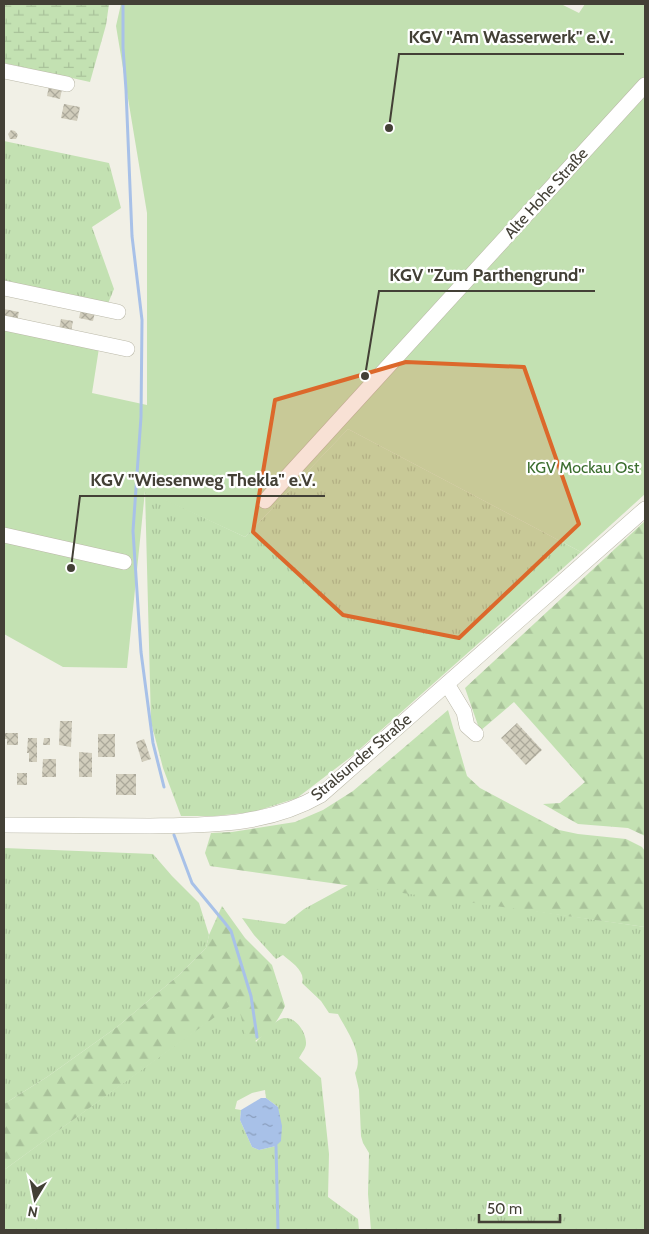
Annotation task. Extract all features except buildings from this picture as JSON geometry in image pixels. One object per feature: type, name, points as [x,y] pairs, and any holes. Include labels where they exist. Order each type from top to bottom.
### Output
[{"type":"street","points":[[4,71],[67,84]]},
{"type":"street","name":"Alte Hohe Straße","points":[[265,502],[645,85]]},
{"type":"street","points":[[4,288],[118,312]]},
{"type":"street","points":[[4,323],[127,349]]},
{"type":"street","name":"Stralsunder Straße","points":[[4,825],[192,825],[235,823],[274,816],[295,809],[321,795],[645,509]]},
{"type":"street","points":[[4,535],[124,562]]},
{"type":"street","points":[[447,684],[464,712],[467,726],[476,734]]},
{"type":"highlighted area","points":[[406,362],[524,367],[579,524],[459,638],[343,615],[253,532],[275,400]]},
{"type":"green space","points":[[4,4],[109,4],[106,25],[90,82],[4,63]]},
{"type":"green space","name":"KGV Mockau Ost","points":[[121,4],[561,4],[579,13],[585,4],[645,4],[645,494],[581,552],[348,429],[245,537],[145,491],[127,668],[63,667],[4,634],[4,327],[99,348],[92,393],[147,405],[147,213],[116,26]]},
{"type":"green space","points":[[4,141],[109,163],[121,208],[92,227],[114,289],[107,306],[4,285]]},
{"type":"green space","points":[[348,429],[581,552],[352,756],[297,798],[253,812],[215,816],[181,816],[163,768],[151,722],[145,490],[245,537]]},
{"type":"green space","points":[[645,521],[645,836],[628,828],[578,824],[543,804],[560,803],[585,782],[514,702],[480,731],[465,688]]},
{"type":"green space","points":[[448,710],[467,776],[480,788],[559,830],[626,839],[642,847],[645,851],[645,927],[210,866],[205,853],[211,833],[232,832],[295,822],[323,810],[353,791]]},
{"type":"green space","points":[[4,848],[153,854],[199,903],[209,935],[206,948],[179,975],[117,1027],[47,1077],[4,1104]]},
{"type":"green space","points":[[350,884],[645,927],[645,1230],[371,1230],[368,1194],[369,1153],[361,1136],[359,1090],[355,1073],[358,1058],[353,1043],[338,1014],[329,1013],[321,1001],[302,983],[302,975],[297,967],[283,955],[276,959],[254,935],[242,918],[285,924],[304,909]]},
{"type":"green space","points":[[222,906],[245,938],[272,965],[285,1006],[279,1018],[265,1034],[248,1044],[237,1001],[4,1170],[4,1104],[47,1077],[117,1027],[179,975],[206,948],[209,935]]},
{"type":"green space","points":[[237,1000],[256,1042],[273,1025],[284,1018],[298,1024],[304,1034],[306,1046],[299,1058],[321,1078],[329,1154],[328,1197],[358,1219],[359,1230],[4,1230],[4,1170]],"holes":[[[265,1090],[266,1098],[278,1107],[276,1146],[259,1150],[252,1147],[240,1120],[241,1110],[235,1109],[237,1101],[252,1093]]]},
{"type":"water","points":[[261,1098],[266,1098],[278,1107],[282,1126],[281,1141],[276,1146],[259,1150],[252,1147],[240,1120],[241,1110]]},
{"type":"waterway","points":[[123,4],[123,48],[132,236],[142,320],[141,417],[133,531],[141,652],[153,743],[164,787]]},
{"type":"waterway","points":[[174,835],[192,883],[231,931],[251,996],[257,1037]]},
{"type":"waterway","points":[[276,1146],[278,1230]]},
{"type":"place","name":"KGV \"Am Wasserwerk\" e.V.","points":[[389,128]]},
{"type":"place","name":"KGV \"Zum Parthengrund\"","points":[[365,376]]},
{"type":"place","name":"KGV \"Wiesenweg Thekla\" e.V.","points":[[71,568]]}]
